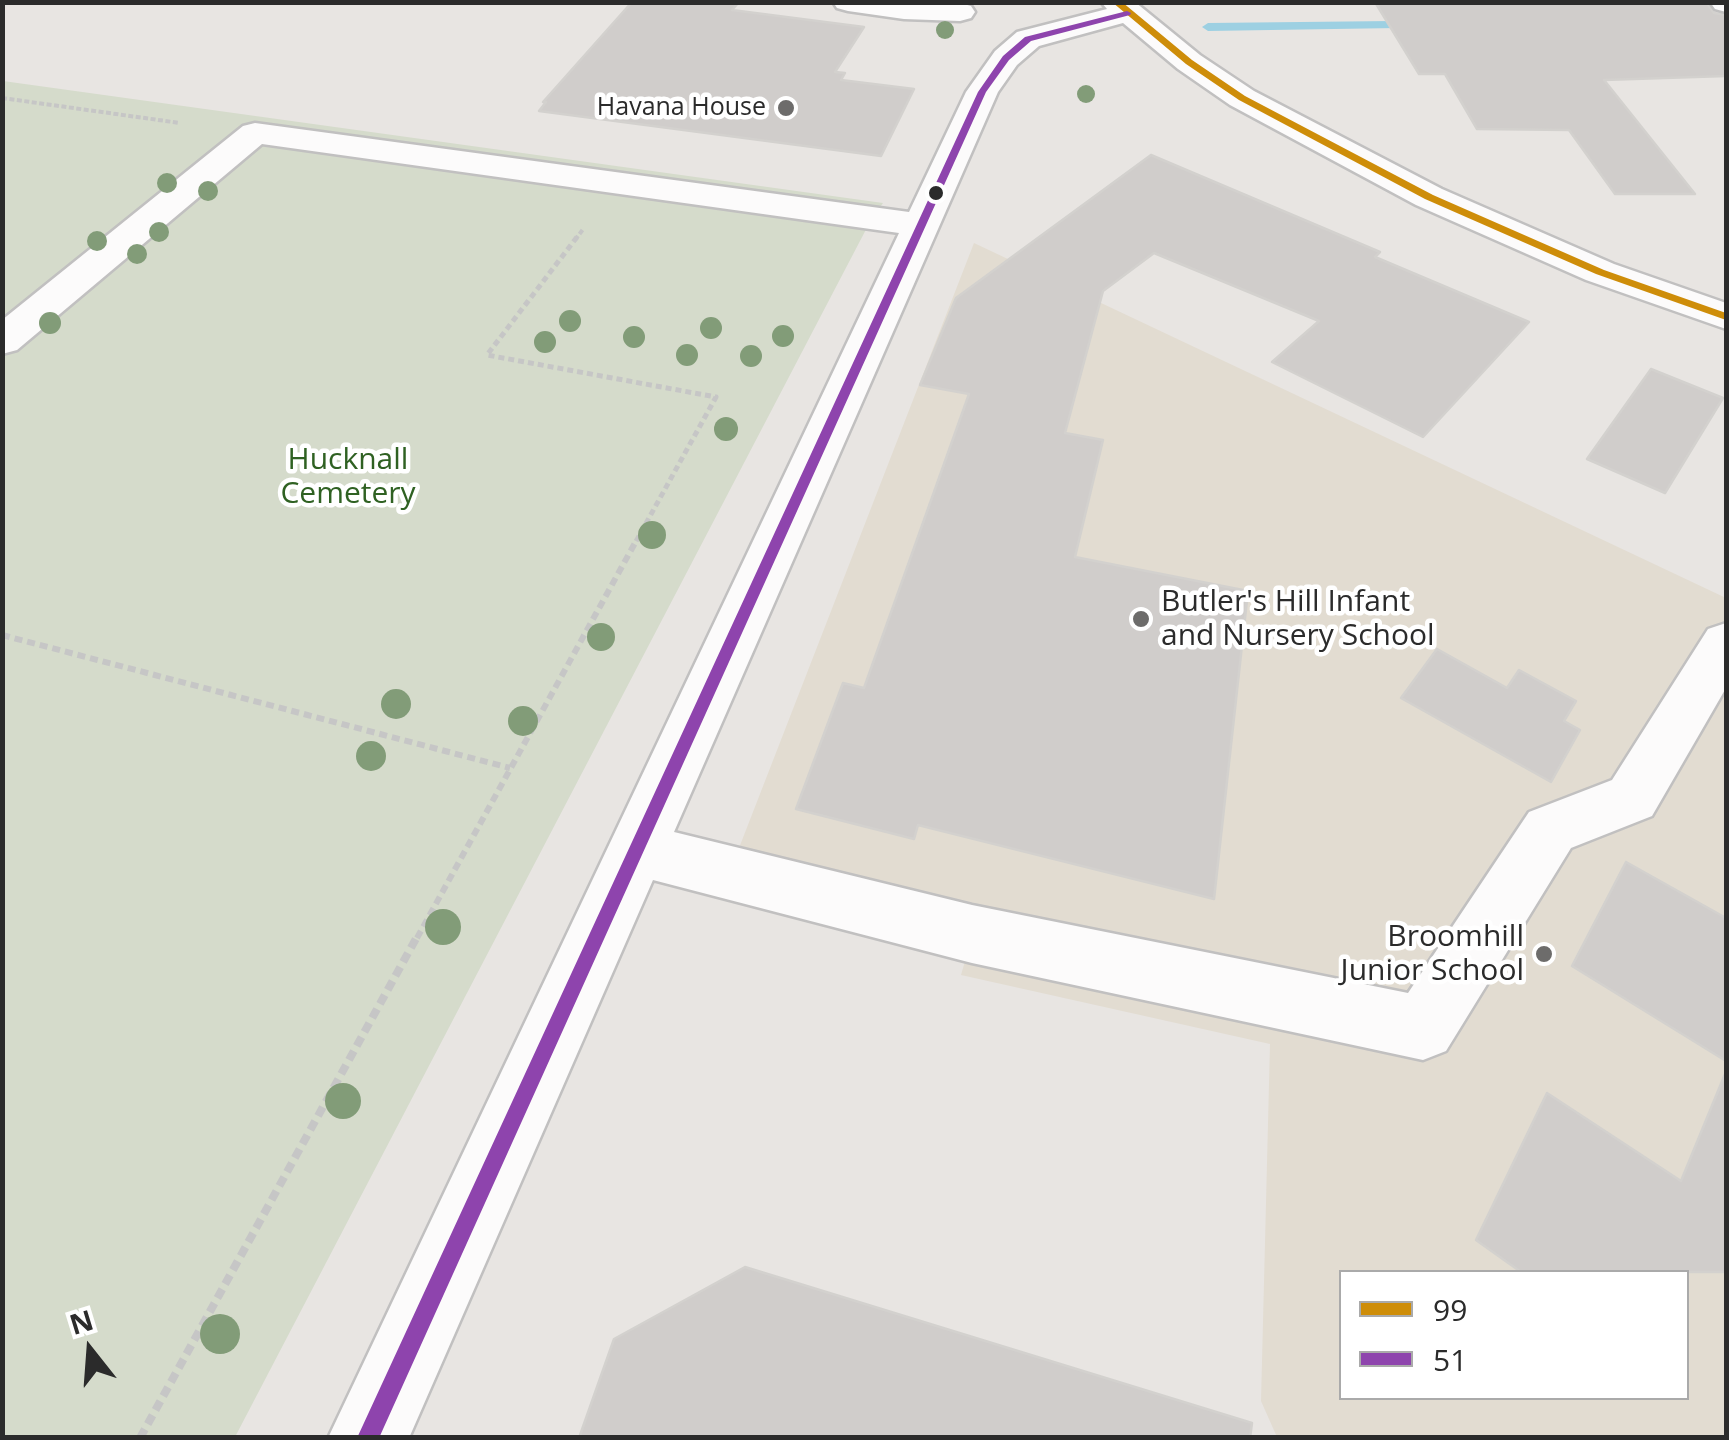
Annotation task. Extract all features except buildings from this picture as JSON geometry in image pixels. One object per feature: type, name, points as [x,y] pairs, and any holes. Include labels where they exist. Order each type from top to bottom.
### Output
[{"type":"street","points":[[848,2],[984,20],[1122,8],[1242,98],[1429,197],[1600,272],[1726,317]]},
{"type":"street","points":[[368,1438],[982,92],[1006,58],[984,20]]},
{"type":"street","points":[[2,341],[255,134],[923,225]]},
{"type":"street","points":[[638,849],[972,934],[1423,1028],[1550,830],[1632,798],[1710,705],[1726,643]]},
{"type":"path","points":[[2,98],[255,134]]},
{"type":"path","points":[[140,1438],[716,398],[487,355],[618,183]]},
{"type":"path","points":[[2,635],[510,768]]},
{"type":"shaded area","points":[[974,243],[1726,598],[1726,1437],[1277,1437],[1261,1401],[1270,1044],[961,975],[981,906],[739,848]]},
{"type":"green space","name":"Hucknall Cemetery","points":[[3,81],[883,203],[235,1437],[3,1438]]},
{"type":"waterway","points":[[1208,27],[1393,25]]},
{"type":"transit line","name":"99","points":[[1116,2],[1189,62],[1242,98],[1429,197],[1600,272],[1726,317]]},
{"type":"transit line","name":"51","points":[[368,1438],[982,92],[1006,58],[1028,39],[1127,13]]},
{"type":"place","name":"Havana House","points":[[786,108]]},
{"type":"place","name":"Butler's Hill Infant and Nursery School","points":[[1141,619]]},
{"type":"place","name":"Broomhill Junior School","points":[[1544,954]]}]
